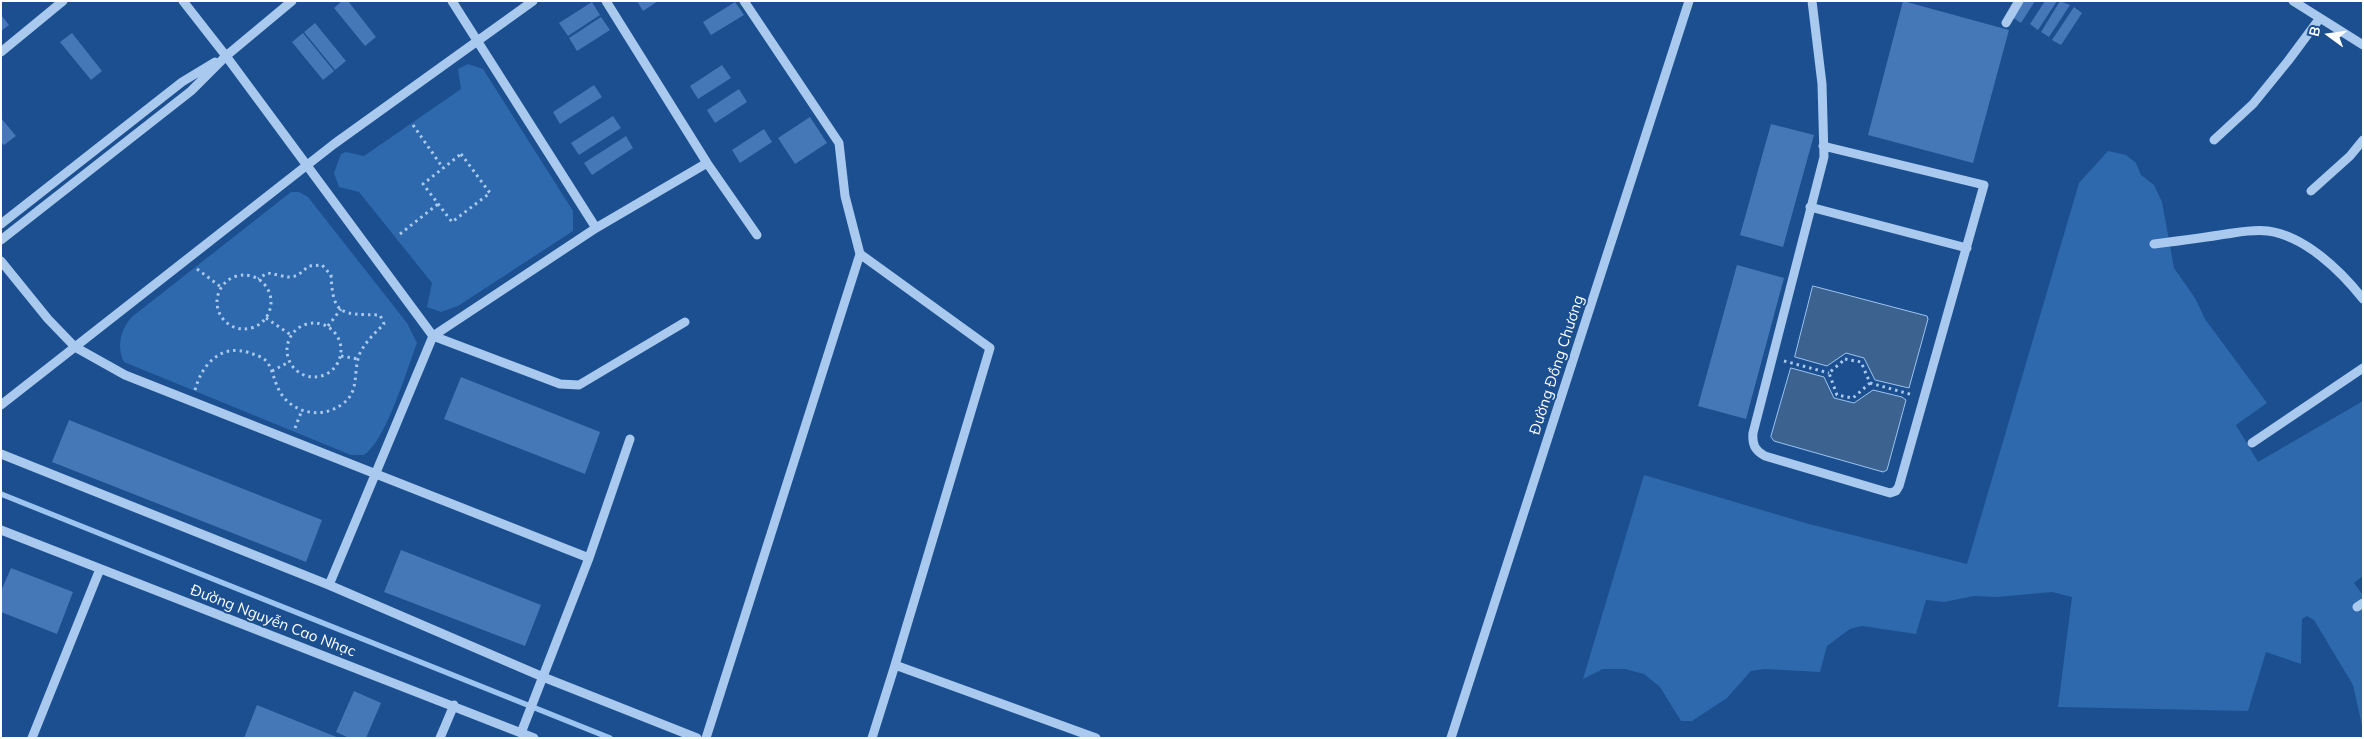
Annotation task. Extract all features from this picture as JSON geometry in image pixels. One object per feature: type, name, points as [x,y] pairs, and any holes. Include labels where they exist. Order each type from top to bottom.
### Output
[{"type":"street","points":[[1,52],[63,1]]},
{"type":"street","points":[[183,1],[226,56],[433,336],[560,384],[580,385],[685,322]]},
{"type":"street","points":[[1,240],[191,91],[226,56],[292,1]]},
{"type":"street","points":[[452,1],[596,228]]},
{"type":"street","points":[[1,405],[334,144],[533,1]]},
{"type":"street","points":[[606,1],[707,163],[757,235]]},
{"type":"street","points":[[706,738],[860,254],[845,196],[839,143],[744,1]]},
{"type":"street","name":"Đường Đồng Chương","points":[[1451,738],[1689,1]]},
{"type":"street","points":[[1812,1],[1822,84],[1823,146],[1824,158],[1810,206],[1753,433],[1754,448],[1765,456],[1885,492],[1896,491],[1925,399],[1984,185],[1823,146]]},
{"type":"street","points":[[2006,23],[2019,1]]},
{"type":"street","points":[[2293,1],[2363,45]]},
{"type":"street","points":[[2214,140],[2252,104],[2288,61],[2320,18]]},
{"type":"street","points":[[1,224],[182,82],[226,56]]},
{"type":"street","points":[[2311,191],[2350,156],[2363,140]]},
{"type":"street","points":[[330,586],[433,336],[596,228],[707,163]]},
{"type":"street","points":[[1810,206],[1967,248]]},
{"type":"street","points":[[2154,244],[2240,232],[2278,233],[2309,249],[2334,266],[2348,279],[2363,299]]},
{"type":"street","points":[[860,254],[990,348],[872,738]]},
{"type":"street","points":[[1,261],[48,319],[75,347],[125,375],[589,558]]},
{"type":"street","points":[[2252,443],[2363,368]]},
{"type":"street","points":[[522,732],[589,558],[630,439]]},
{"type":"street","points":[[1,454],[330,586],[542,680],[697,738]]},
{"type":"street","name":"Đường Nguyễn Cao Nhạc","points":[[1,530],[454,705],[534,738]]},
{"type":"street","points":[[32,738],[100,569]]},
{"type":"street","points":[[895,665],[1096,738]]},
{"type":"street","points":[[440,738],[454,705]]},
{"type":"path","points":[[413,125],[443,168]]},
{"type":"path","points":[[461,154],[490,193],[452,222],[438,204],[423,184],[461,154]]},
{"type":"path","points":[[400,234],[438,204]]},
{"type":"path","points":[[195,390],[201,372],[212,359],[230,350],[238,350],[266,360],[285,399],[302,410],[315,413],[341,406],[352,393],[356,385],[358,359],[368,340],[384,324],[380,315],[355,314],[341,309],[333,300],[332,275],[322,265],[308,266],[291,278],[267,273],[258,279]]},
{"type":"path","points":[[197,269],[221,287]]},
{"type":"path","points":[[243,274],[258,279],[266,285],[270,293],[271,302],[266,318],[253,328],[244,330],[228,325],[218,312],[217,294],[221,287],[235,276],[243,274]]},
{"type":"path","points":[[328,326],[341,309]]},
{"type":"path","points":[[266,318],[291,334]]},
{"type":"path","points":[[313,322],[328,326],[336,333],[340,341],[341,356],[336,366],[330,372],[314,378],[298,373],[289,362],[286,351],[291,334],[305,324],[313,322]]},
{"type":"path","points":[[341,356],[358,359]]},
{"type":"path","points":[[1772,358],[1830,373]]},
{"type":"path","points":[[1830,373],[1845,358],[1861,362],[1870,384]]},
{"type":"path","points":[[272,371],[289,362]]},
{"type":"path","points":[[1830,373],[1837,395],[1853,398],[1870,384]]},
{"type":"path","points":[[1870,384],[1925,399]]},
{"type":"path","points":[[294,431],[302,410]]},
{"type":"shaded area","points":[[468,64],[483,69],[573,211],[573,231],[458,306],[441,312],[427,307],[432,283],[359,192],[339,187],[334,173],[341,154],[346,152],[364,156],[461,89],[458,69]]},
{"type":"shaded area","points":[[2108,151],[2126,155],[2136,163],[2141,175],[2154,185],[2162,202],[2174,268],[2195,298],[2205,319],[2267,403],[2236,425],[2258,462],[2363,401],[2363,576],[2354,583],[2363,595],[2363,730],[2353,685],[2314,620],[2307,616],[2302,619],[2301,664],[2266,652],[2248,711],[2058,707],[2072,597],[2052,592],[1997,597],[1974,596],[1944,602],[1926,600],[1916,634],[1862,626],[1850,629],[1827,646],[1820,672],[1764,669],[1751,671],[1727,698],[1692,721],[1681,721],[1660,687],[1644,674],[1625,669],[1603,669],[1583,679],[1644,475],[1809,524],[1967,564],[2079,183]]},
{"type":"shaded area","points":[[291,192],[299,192],[308,197],[407,323],[417,343],[388,420],[372,447],[364,455],[351,455],[124,362],[120,350],[125,326],[133,316]]},
{"type":"shaded area","points":[[1813,286],[1927,316],[1928,319],[1909,388],[1875,380],[1864,358],[1846,353],[1827,366],[1795,357]]},
{"type":"shaded area","points":[[1791,368],[1824,377],[1834,398],[1854,403],[1873,390],[1902,397],[1906,400],[1887,470],[1883,472],[1774,441],[1771,437]]},
{"type":"building","points":[[342,1],[348,1],[376,37],[365,46],[334,8]]},
{"type":"building","points":[[637,1],[658,1],[643,11]]},
{"type":"building","points":[[1903,1],[2009,30],[1973,163],[1868,135]]},
{"type":"building","points":[[2023,1],[2035,1],[2021,23],[2012,17]]},
{"type":"building","points":[[2045,1],[2057,1],[2038,30],[2030,24]]},
{"type":"building","points":[[2060,1],[2070,5],[2049,37],[2041,32]]},
{"type":"building","points":[[592,2],[600,15],[568,36],[559,23]]},
{"type":"building","points":[[735,2],[744,15],[711,35],[703,22]]},
{"type":"building","points":[[2074,7],[2082,13],[2061,45],[2052,40]]},
{"type":"building","points":[[1,15],[9,25],[1,31]]},
{"type":"building","points":[[601,17],[610,30],[577,51],[569,38]]},
{"type":"building","points":[[315,23],[346,61],[335,70],[304,32]]},
{"type":"building","points":[[72,33],[102,71],[91,80],[60,42]]},
{"type":"building","points":[[303,33],[334,71],[323,80],[292,42]]},
{"type":"building","points":[[722,65],[731,78],[698,99],[690,86]]},
{"type":"building","points":[[594,85],[602,97],[560,124],[553,112]]},
{"type":"building","points":[[739,89],[747,102],[715,123],[707,110]]},
{"type":"building","points":[[613,116],[621,128],[579,155],[571,143]]},
{"type":"building","points":[[810,117],[827,143],[795,164],[778,138]]},
{"type":"building","points":[[1,118],[16,136],[4,145],[1,142]]},
{"type":"building","points":[[1771,124],[1814,135],[1783,247],[1740,235]]},
{"type":"building","points":[[764,129],[772,142],[740,163],[732,150]]},
{"type":"building","points":[[626,136],[633,148],[592,175],[584,163]]},
{"type":"building","points":[[1737,265],[1784,278],[1746,419],[1698,406]]},
{"type":"building","points":[[461,377],[600,432],[585,474],[444,419]]},
{"type":"building","points":[[69,420],[322,520],[306,562],[52,462]]},
{"type":"building","points":[[401,550],[541,605],[525,646],[384,592]]},
{"type":"building","points":[[11,568],[73,592],[57,634],[1,612],[1,591]]},
{"type":"building","points":[[354,691],[381,703],[366,738],[349,738],[336,732]]},
{"type":"building","points":[[257,705],[339,738],[244,738]]},
{"type":"waterway","points":[[1,494],[610,738]]}]
